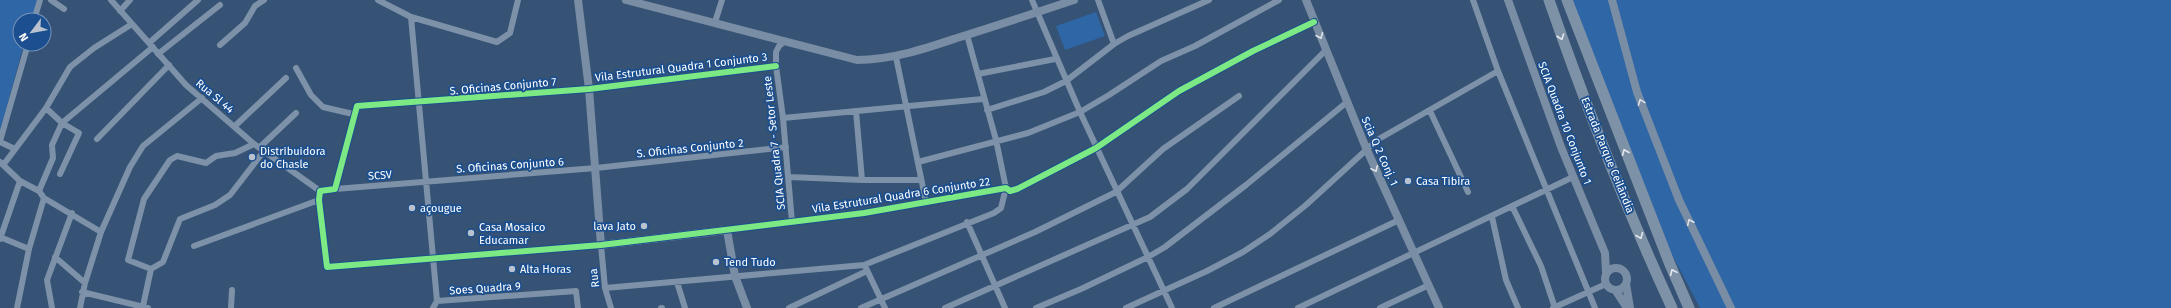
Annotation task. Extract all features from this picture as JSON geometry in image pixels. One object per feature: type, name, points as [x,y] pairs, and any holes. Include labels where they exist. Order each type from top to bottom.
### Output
[{"type":"highway","name":"Estrada Parque Ceilândia","points":[[1549,0],[1564,45],[1647,253],[1672,308]]},
{"type":"highway","name":"Estrada Parque Ceilândia","points":[[1567,0],[1669,262],[1689,308]]},
{"type":"street","points":[[36,12],[40,0]]},
{"type":"street","points":[[51,0],[64,9]]},
{"type":"street","name":"Rua Sl 44","points":[[111,0],[186,85],[259,148],[320,192]]},
{"type":"street","points":[[120,11],[130,0]]},
{"type":"street","points":[[38,191],[53,158],[52,145],[62,123],[151,45],[198,0]]},
{"type":"street","points":[[220,45],[245,23],[255,6],[264,0]]},
{"type":"street","points":[[378,0],[411,17],[497,42],[510,33],[518,0]]},
{"type":"street","points":[[578,0],[589,89],[601,245]]},
{"type":"street","points":[[626,0],[856,60],[879,60],[896,57],[1074,0]]},
{"type":"street","points":[[715,22],[722,0]]},
{"type":"street","points":[[1032,0],[1055,59],[1116,192],[1172,308]]},
{"type":"street","points":[[1098,0],[1114,44]]},
{"type":"street","points":[[987,110],[1044,92],[1066,81],[1114,44],[1208,0]]},
{"type":"street","points":[[918,162],[1048,126],[1080,112],[1109,96],[1161,61],[1195,46],[1279,0]]},
{"type":"street","name":"Scia Q 2 Conj. 1","points":[[1306,0],[1366,148],[1439,308]]},
{"type":"street","points":[[1473,0],[1498,71],[1595,308]]},
{"type":"street","name":"SCIA Quadra 10 Conjunto 1","points":[[1508,0],[1573,177],[1605,253],[1617,267]]},
{"type":"street","points":[[1612,0],[1639,99],[1679,200],[1731,308]]},
{"type":"street","points":[[158,54],[220,5]]},
{"type":"street","name":"Soes Quadra 9","points":[[411,17],[438,301],[576,291],[578,308]]},
{"type":"street","name":"Vila Estrutural Quadra 6 Conjunto 22","points":[[727,230],[864,214],[1006,188],[1010,190],[1017,190],[1096,148],[1179,91],[1253,51],[1314,22]]},
{"type":"street","points":[[101,232],[44,198],[38,191],[20,181],[2,163],[15,150],[46,108],[70,67],[94,48],[132,24]]},
{"type":"street","points":[[789,308],[866,268],[967,222],[994,213],[1001,208],[1006,188],[996,140],[983,99],[978,74],[967,35]]},
{"type":"street","name":"SCIA Quadra 7 - Setor Leste","points":[[785,41],[779,46],[776,52],[776,66],[786,147],[792,222]]},
{"type":"street","points":[[945,308],[1133,226],[1150,217],[1186,189],[1326,50]]},
{"type":"street","points":[[15,150],[0,142],[26,52]]},
{"type":"street","points":[[896,57],[926,202]]},
{"type":"street","points":[[978,74],[1055,59]]},
{"type":"street","points":[[97,139],[168,65]]},
{"type":"street","name":"Vila Estrutural Quadra 1 Conjunto 3","points":[[589,89],[776,66]]},
{"type":"street","points":[[296,68],[311,95],[323,107],[354,114],[335,189]]},
{"type":"street","points":[[1126,308],[1165,291],[1243,252],[1270,234],[1306,205],[1366,148],[1377,140],[1498,71]]},
{"type":"street","points":[[235,126],[286,78]]},
{"type":"street","name":"S. Oficinas Conjunto 7","points":[[354,114],[357,106],[419,103],[589,89]]},
{"type":"street","points":[[861,308],[880,298],[1035,232],[1116,192],[1163,148],[1239,96]]},
{"type":"street","points":[[80,308],[82,292],[101,232],[130,168],[143,146],[202,98]]},
{"type":"street","points":[[783,118],[983,99]]},
{"type":"street","points":[[1036,308],[1148,257],[1165,247],[1246,185],[1347,102]]},
{"type":"street","points":[[46,108],[62,123],[79,133],[60,174]]},
{"type":"street","points":[[856,111],[862,180]]},
{"type":"street","points":[[1430,111],[1468,192]]},
{"type":"street","points":[[151,269],[163,262],[180,219],[215,205],[230,195],[259,148],[296,114]]},
{"type":"street","name":"S. Oficinas Conjunto 2","points":[[596,168],[786,147]]},
{"type":"street","points":[[151,269],[128,260],[144,199],[170,160],[177,156],[206,163],[216,156],[259,148]]},
{"type":"street","name":"S. Oficinas Conjunto 6","points":[[426,182],[596,168]]},
{"type":"street","points":[[1298,308],[1414,252],[1492,217],[1573,177]]},
{"type":"street","points":[[789,178],[921,180]]},
{"type":"street","points":[[20,181],[0,238],[29,249]]},
{"type":"street","name":"SCSV","points":[[320,192],[335,189],[426,182]]},
{"type":"street","points":[[320,192],[319,200],[327,268],[601,245],[727,230],[735,276],[747,308]]},
{"type":"street","points":[[17,308],[29,249],[44,198]]},
{"type":"street","points":[[194,246],[319,200]]},
{"type":"street","points":[[1512,206],[1541,266],[1554,308],[1606,284]]},
{"type":"street","points":[[52,308],[47,280],[72,214]]},
{"type":"street","points":[[1492,217],[1506,280],[1518,308]]},
{"type":"street","points":[[1214,308],[1399,220]]},
{"type":"street","points":[[967,222],[983,254],[1006,308]]},
{"type":"street","name":"Rua","points":[[601,245],[605,288],[611,308]]},
{"type":"street","name":"SCIA Quadra 10 Conjunto 1","points":[[1605,253],[1606,272]]},
{"type":"street","points":[[55,257],[85,283]]},
{"type":"street","points":[[1606,284],[1606,272],[1610,268],[1617,267],[1626,275],[1629,308]]},
{"type":"street","points":[[605,288],[735,276],[866,268]]},
{"type":"street","points":[[866,268],[885,308]]},
{"type":"street","points":[[82,292],[108,300],[146,307],[151,269]]},
{"type":"street","points":[[677,282],[685,308]]},
{"type":"street","points":[[1606,284],[1616,291],[1629,308]]},
{"type":"street","points":[[1616,291],[1622,290],[1626,284]]},
{"type":"street","points":[[1380,308],[1428,285]]},
{"type":"street","points":[[231,308],[232,290]]},
{"type":"street","points":[[433,308],[438,301]]},
{"type":"shaded area","points":[[0,0],[37,0],[33,12],[12,12],[12,52],[22,52],[0,131]]},
{"type":"shaded area","points":[[1564,0],[2171,0],[2171,308],[1700,308],[1647,207]]},
{"type":"shaded area","points":[[1096,12],[1105,36],[1065,50],[1056,26]]},
{"type":"cycle path","points":[[776,66],[589,89],[357,106],[335,189],[320,191],[319,200],[327,267],[601,245],[864,213],[1006,188],[1010,191],[1017,189],[1096,148],[1179,91],[1253,51],[1314,22]]},
{"type":"place","name":"Distribuidora do Chasle","points":[[252,157]]},
{"type":"place","name":"Casa Tibira","points":[[1408,181]]},
{"type":"place","name":"açougue","points":[[412,208]]},
{"type":"place","name":"lava Jato","points":[[644,226]]},
{"type":"place","name":"Casa Mosaico Educamar","points":[[471,233]]},
{"type":"place","name":"Tend Tudo","points":[[716,262]]},
{"type":"place","name":"Alta Horas","points":[[512,269]]}]
